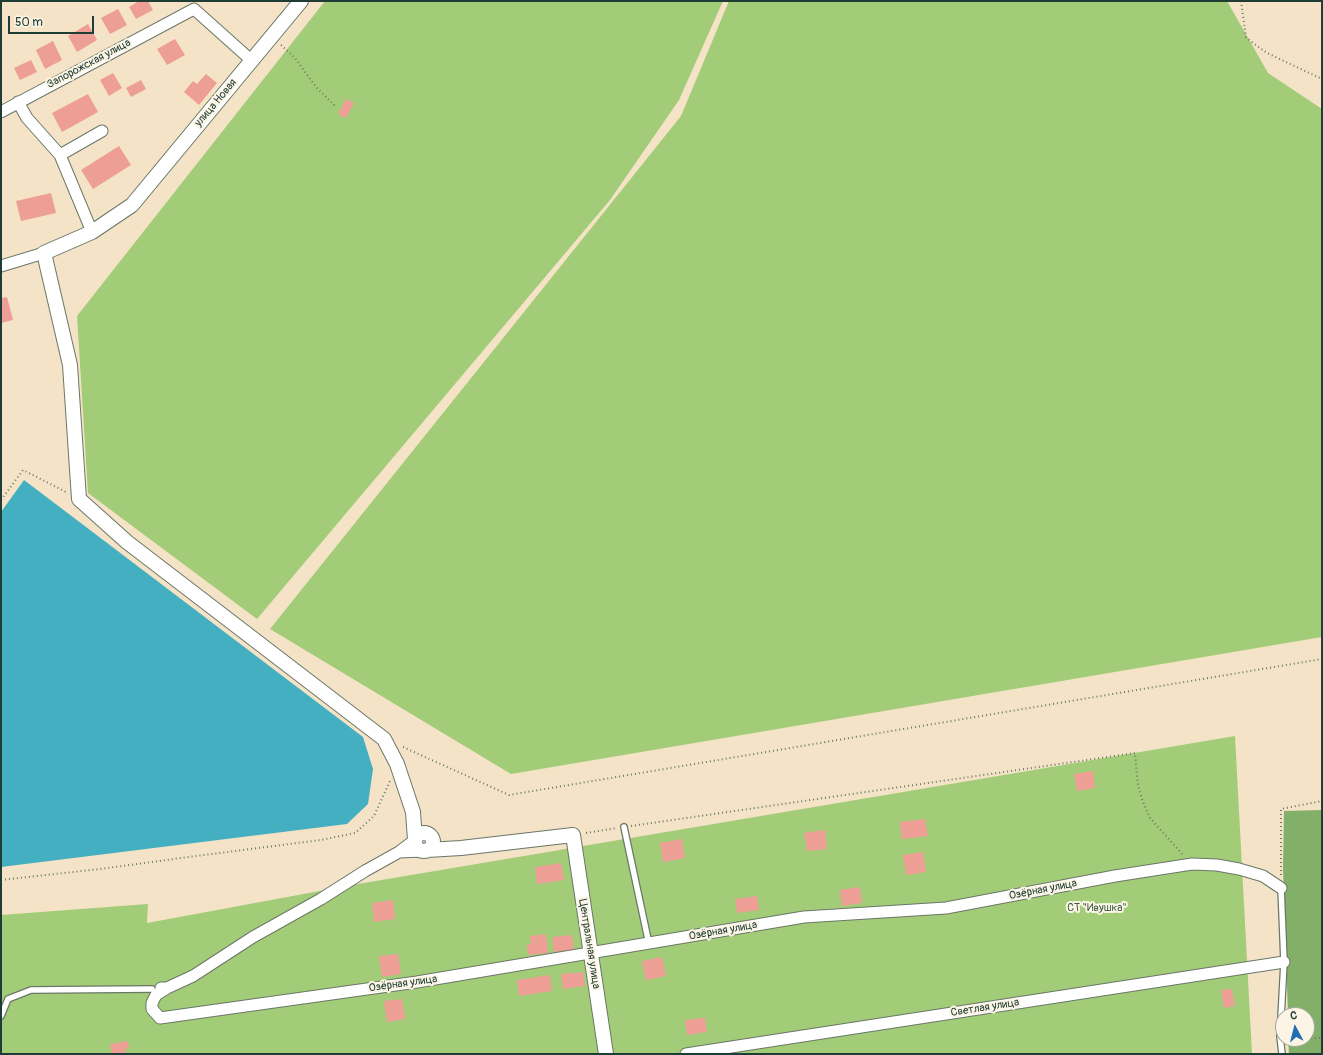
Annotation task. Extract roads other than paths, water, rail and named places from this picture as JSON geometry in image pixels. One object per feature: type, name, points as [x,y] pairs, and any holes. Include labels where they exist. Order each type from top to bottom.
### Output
[{"type":"street","name":"улица Новая","points":[[44,253],[92,232],[132,205],[301,1]]},
{"type":"street","name":"Запорожская улица","points":[[1,112],[194,9],[252,60]]},
{"type":"street","points":[[18,102],[27,118],[60,155],[92,232]]},
{"type":"street","points":[[60,155],[102,131]]},
{"type":"street","points":[[1,266],[44,253],[70,365],[79,499],[128,542],[384,739],[397,764],[413,812],[428,844]]},
{"type":"street","points":[[413,812],[417,848],[428,844]]},
{"type":"street","name":"Центральная улица","points":[[428,844],[461,848],[573,835],[606,1054]]},
{"type":"street","points":[[152,989],[167,988],[192,976],[253,937],[399,852],[415,840]]},
{"type":"street","points":[[399,852],[428,844]]},
{"type":"street","name":"Озёрная улица","points":[[167,988],[156,995],[152,1003],[152,1009],[160,1018],[417,982],[804,917],[946,908],[1115,876],[1192,864],[1217,865],[1239,869],[1263,876],[1281,888]]},
{"type":"street","name":"Светлая улица","points":[[686,1054],[1284,962]]},
{"type":"lane","points":[[624,827],[649,944]]},
{"type":"lane","points":[[1281,888],[1284,962],[1280,1036],[1282,1054]]},
{"type":"lane","points":[[1,1016],[8,999],[32,990],[152,989]]},
{"type":"water","points":[[24,480],[363,737],[373,769],[368,804],[347,824],[1,867],[1,512]]},
{"type":"park label","name":"СТ \"Ивушка\"","points":[[1097,908]]}]
